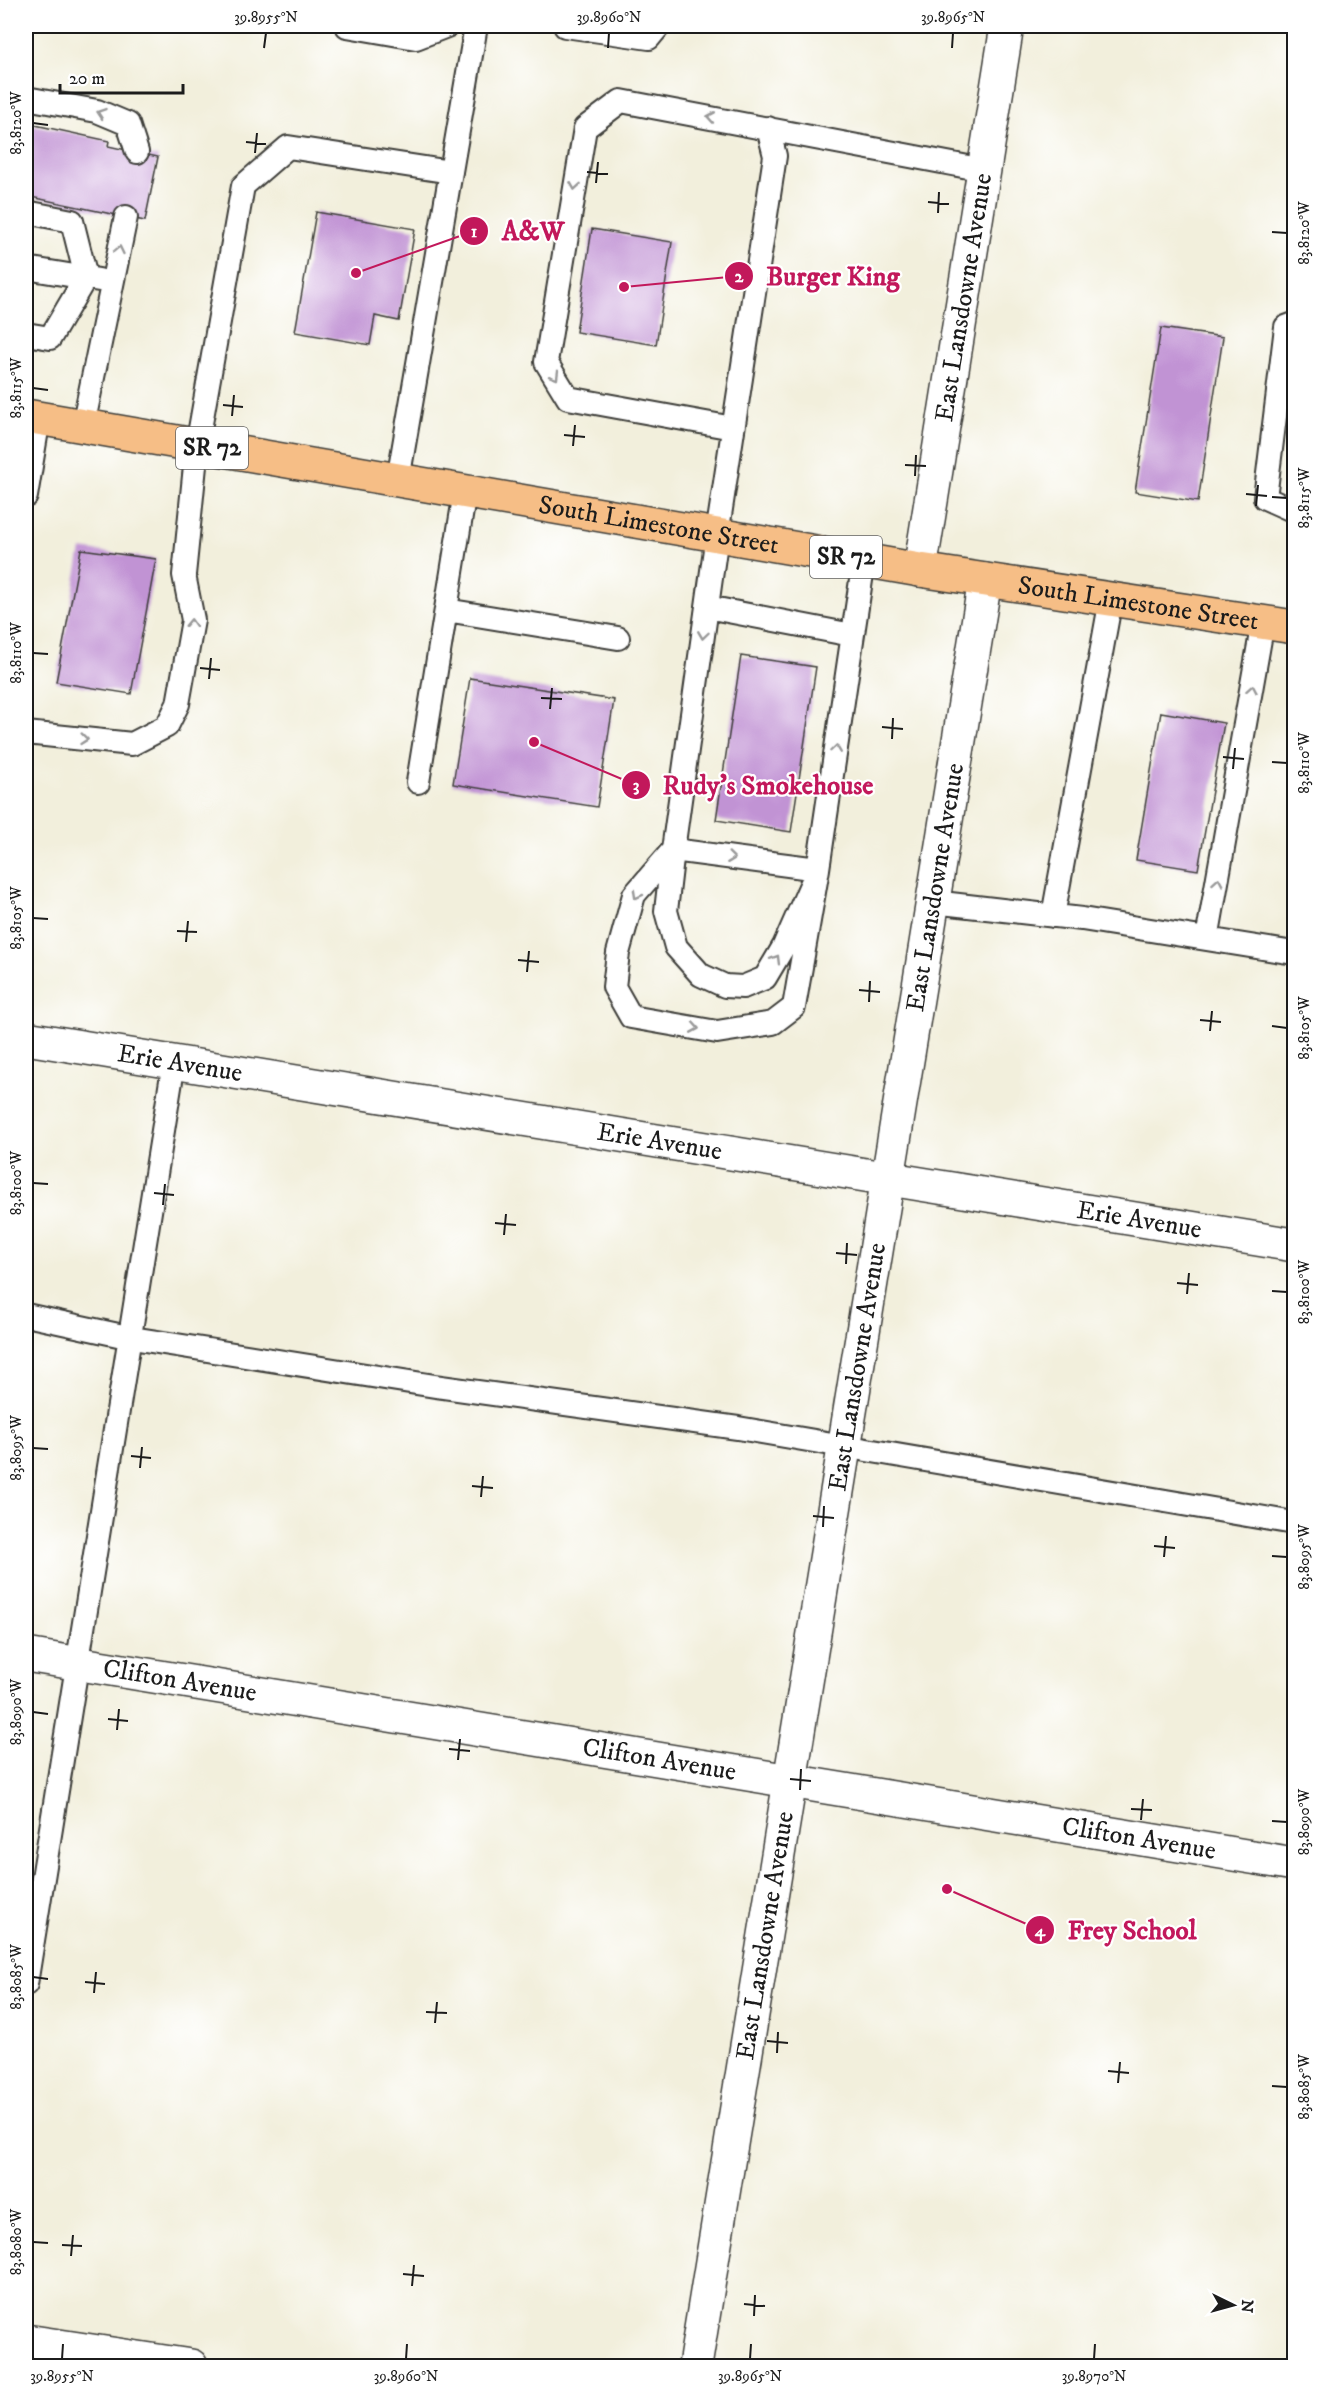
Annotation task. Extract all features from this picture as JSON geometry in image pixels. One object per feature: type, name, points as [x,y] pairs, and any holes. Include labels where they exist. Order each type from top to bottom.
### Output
[{"type":"main road","name":"South Limestone Street","points":[[32,417],[920,570],[1279,624]]},
{"type":"street","name":"East Lansdowne Avenue","points":[[920,570],[1007,26]]},
{"type":"street","name":"East Lansdowne Avenue","points":[[695,2367],[985,580]]},
{"type":"street","name":"Erie Avenue","points":[[26,1038],[1294,1245]]},
{"type":"street","name":"Clifton Avenue","points":[[26,1655],[1294,1864]]},
{"type":"street","points":[[26,2341],[191,2367]]},
{"type":"lane","points":[[347,26],[416,38],[447,26]]},
{"type":"lane","points":[[398,480],[476,26]]},
{"type":"lane","points":[[565,26],[649,38],[659,26]]},
{"type":"lane","points":[[26,98],[97,111],[128,124],[137,152]]},
{"type":"lane","points":[[733,428],[568,398],[546,362],[585,128],[621,101],[984,170]]},
{"type":"lane","points":[[768,128],[775,156],[717,535],[666,911],[676,947],[701,975],[726,986],[742,987],[765,978],[784,945],[818,869]]},
{"type":"lane","points":[[26,733],[132,744],[167,726],[178,704],[193,621],[184,575],[197,446],[243,186],[288,147],[452,172]]},
{"type":"lane","points":[[26,212],[72,221],[86,278],[50,338],[26,334]]},
{"type":"lane","points":[[83,426],[126,217]]},
{"type":"lane","points":[[26,268],[112,282]]},
{"type":"lane","points":[[1294,324],[1286,327],[1265,498],[1294,511]]},
{"type":"lane","points":[[26,496],[32,417]]},
{"type":"lane","points":[[418,782],[465,492]]},
{"type":"lane","points":[[673,850],[634,895],[618,953],[614,987],[631,1017],[717,1032],[773,1023],[794,1007],[818,869],[864,560]]},
{"type":"lane","points":[[1053,916],[1111,598]]},
{"type":"lane","points":[[707,607],[852,635]]},
{"type":"lane","points":[[446,610],[618,638]]},
{"type":"lane","points":[[1208,939],[1279,624]]},
{"type":"lane","points":[[673,850],[818,869]]},
{"type":"lane","points":[[933,902],[1053,916],[1294,953]]},
{"type":"lane","points":[[26,1984],[76,1663],[132,1338],[174,1062]]},
{"type":"lane","points":[[26,1315],[132,1338],[435,1386],[738,1428],[845,1448],[1294,1522]]},
{"type":"building","points":[[26,123],[109,141],[108,146],[158,157],[145,221],[26,196]]},
{"type":"building","points":[[316,212],[415,229],[399,321],[375,316],[370,345],[295,332]]},
{"type":"building","points":[[592,229],[672,242],[656,345],[576,332]]},
{"type":"building","points":[[1161,328],[1223,337],[1198,502],[1135,492]]},
{"type":"building","points":[[81,549],[156,559],[131,694],[56,682]]},
{"type":"building","points":[[741,656],[816,667],[791,832],[716,820]]},
{"type":"building","points":[[470,678],[614,700],[597,807],[453,784]]},
{"type":"building","points":[[1161,712],[1224,723],[1198,870],[1136,860]]},
{"type":"place","name":"A&W","points":[[356,273]]},
{"type":"place","name":"Burger King","points":[[624,287]]},
{"type":"place","name":"Rudy's Smokehouse","points":[[534,742]]},
{"type":"place","name":"Frey School","points":[[947,1889]]}]
